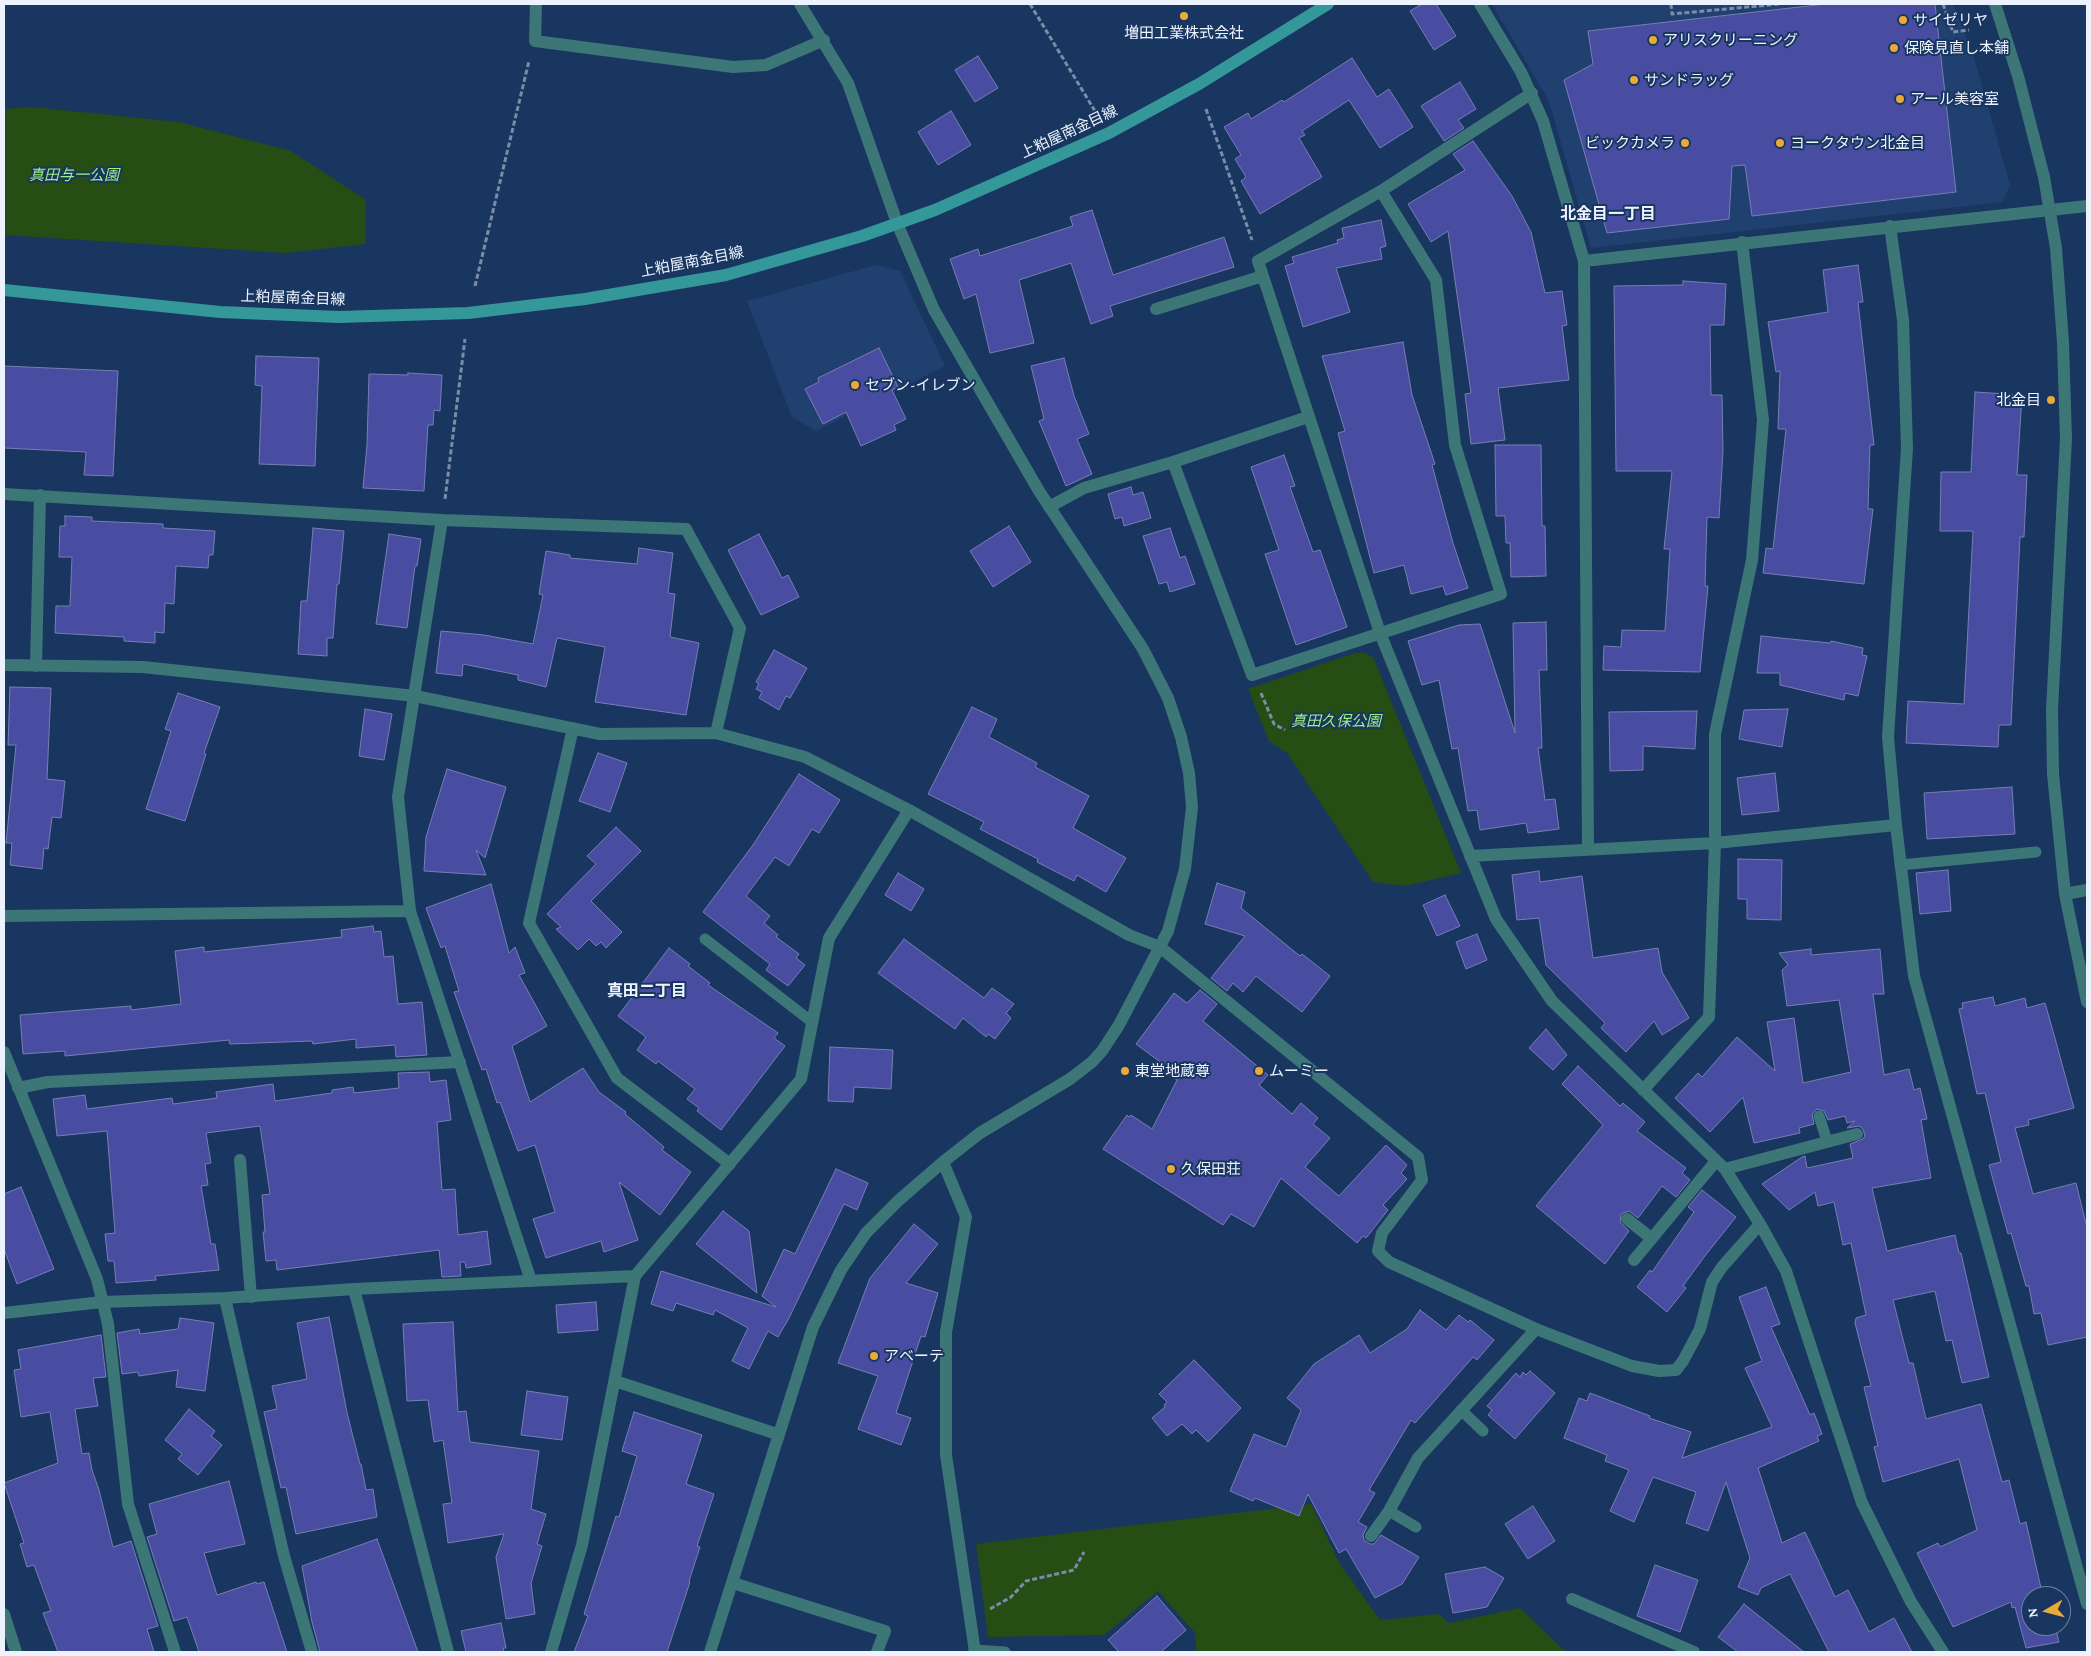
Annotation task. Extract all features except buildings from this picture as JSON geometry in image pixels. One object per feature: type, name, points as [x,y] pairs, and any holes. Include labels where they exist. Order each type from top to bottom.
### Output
[{"type":"main road","name":"上粕屋南金目線","points":[[4,290],[220,312],[338,317],[468,313],[585,299],[726,275],[862,236],[935,210],[1109,133],[1199,84],[1328,4]]},
{"type":"street","points":[[536,4],[534,41],[733,67],[766,64],[824,40]]},
{"type":"street","points":[[710,1652],[812,1327],[841,1270],[866,1233],[899,1200],[944,1162],[980,1133],[1070,1079],[1092,1062],[1118,1025],[1168,931],[1185,868],[1192,807],[1189,773],[1181,737],[1168,698],[1143,648],[1049,506],[934,310],[897,223],[848,83],[824,40],[800,4]]},
{"type":"street","points":[[1480,4],[1532,93],[1543,121],[1584,261],[1588,848]]},
{"type":"street","points":[[1995,4],[2018,76],[2044,177],[2056,248],[2063,343],[2066,438],[2052,710],[2052,774],[2065,894],[2087,1002]]},
{"type":"street","points":[[1532,93],[1381,190],[1258,261],[1380,633],[1496,920],[1552,1001],[1721,1165],[1760,1224],[1786,1270],[1862,1503],[1911,1602],[1943,1652]]},
{"type":"street","points":[[1173,462],[1252,675],[1501,594],[1455,445],[1436,280],[1381,190]]},
{"type":"street","points":[[1584,261],[1742,242],[2087,206]]},
{"type":"street","points":[[1890,226],[1903,320],[1907,448],[1888,737],[1900,865],[1914,976],[2087,1604]]},
{"type":"street","points":[[1643,1090],[1709,1017],[1715,842],[1715,734],[1752,560],[1763,420],[1742,242]]},
{"type":"street","points":[[1156,309],[1263,276]]},
{"type":"street","points":[[1049,506],[1084,488],[1173,462],[1308,417]]},
{"type":"street","points":[[4,494],[442,520],[686,529],[740,628],[716,733]]},
{"type":"street","points":[[36,666],[40,495]]},
{"type":"street","points":[[442,520],[398,797],[410,911],[531,1281]]},
{"type":"street","points":[[4,665],[143,667],[415,696],[600,734],[716,733],[805,757],[910,810],[1129,935],[1160,947],[1418,1157],[1422,1180],[1382,1234],[1378,1251],[1389,1262],[1536,1328],[1632,1366],[1659,1371],[1676,1370],[1700,1329],[1712,1282],[1722,1266],[1760,1224]]},
{"type":"street","points":[[573,728],[530,923],[617,1078],[730,1164]]},
{"type":"street","points":[[551,1652],[582,1545],[635,1276],[801,1079],[829,938],[910,810]]},
{"type":"street","points":[[1470,856],[1715,842],[1896,825]]},
{"type":"street","points":[[2065,894],[2087,890]]},
{"type":"street","points":[[4,916],[410,911]]},
{"type":"street","points":[[4,1052],[97,1278],[108,1324],[128,1504],[175,1652]]},
{"type":"street","points":[[18,1088],[48,1082],[460,1062]]},
{"type":"street","points":[[1634,1260],[1651,1238],[1721,1165],[1857,1134]]},
{"type":"street","points":[[240,1160],[251,1297]]},
{"type":"street","points":[[944,1162],[966,1217],[946,1332],[946,1455],[974,1651]]},
{"type":"street","points":[[1627,1219],[1651,1238]]},
{"type":"street","points":[[4,1313],[102,1302],[251,1297],[354,1289],[635,1276]]},
{"type":"street","points":[[354,1289],[448,1652]]},
{"type":"street","points":[[225,1298],[284,1556],[312,1652]]},
{"type":"street","points":[[1372,1536],[1418,1458],[1536,1328]]},
{"type":"street","points":[[615,1380],[777,1434]]},
{"type":"street","points":[[732,1583],[885,1631],[877,1652]]},
{"type":"street","points":[[1572,1599],[1694,1652]]},
{"type":"street","points":[[4,1614],[16,1652]]},
{"type":"lane","points":[[1900,865],[2036,852]]},
{"type":"lane","points":[[706,939],[812,1022]]},
{"type":"lane","points":[[1819,1116],[1827,1142]]},
{"type":"lane","points":[[1461,1410],[1483,1431]]},
{"type":"lane","points":[[1389,1510],[1416,1526]]},
{"type":"lane","points":[[974,1651],[1006,1652]]},
{"type":"path","points":[[1030,4],[1109,133]]},
{"type":"path","points":[[1671,4],[1672,14],[1780,4]]},
{"type":"path","points":[[1943,4],[1953,32],[1969,30]]},
{"type":"path","points":[[475,286],[534,41]]},
{"type":"path","points":[[1206,109],[1253,243]]},
{"type":"path","points":[[442,520],[464,339]]},
{"type":"path","points":[[1258,685],[1274,724],[1285,730]]},
{"type":"path","points":[[968,1618],[1011,1597],[1026,1581],[1074,1570],[1084,1552]]},
{"type":"shaded area","name":"ヨークタウン北金目","points":[[1492,4],[1953,4],[1972,51],[2010,185],[2002,202],[1591,248],[1549,101]]},
{"type":"shaded area","points":[[876,265],[900,271],[945,366],[816,431],[792,417],[747,301]]},
{"type":"green space","name":"真田与一公園","points":[[32,107],[179,122],[291,151],[366,200],[365,244],[286,253],[4,235],[4,109]]},
{"type":"green space","name":"真田久保公園","points":[[1363,652],[1373,657],[1461,873],[1405,886],[1373,882],[1287,753],[1269,741],[1248,689]]},
{"type":"green space","points":[[1311,1504],[1340,1564],[1380,1620],[1439,1614],[1449,1623],[1520,1608],[1566,1652],[1196,1652],[1195,1633],[1158,1591],[1104,1635],[988,1637],[976,1544]]},
{"type":"place","name":"増田工業株式会社","points":[[1184,16]]},
{"type":"place","name":"サイゼリヤ","points":[[1903,20]]},
{"type":"place","name":"アリスクリーニング","points":[[1653,40]]},
{"type":"place","name":"保険見直し本舗","points":[[1894,48]]},
{"type":"place","name":"サンドラッグ","points":[[1634,80]]},
{"type":"place","name":"アール美容室","points":[[1900,99]]},
{"type":"place","name":"ビックカメラ","points":[[1685,143]]},
{"type":"place","name":"ヨークタウン北金目","points":[[1780,143]]},
{"type":"place","name":"セブン-イレブン","points":[[855,385]]},
{"type":"place","name":"北金目","points":[[2051,400]]},
{"type":"place","name":"東堂地蔵尊","points":[[1125,1071]]},
{"type":"place","name":"ムーミー","points":[[1259,1071]]},
{"type":"place","name":"久保田荘","points":[[1171,1169]]},
{"type":"place","name":"アベーテ","points":[[874,1356]]},
{"type":"district","name":"北金目一丁目","points":[[1608,214]]},
{"type":"district","name":"真田二丁目","points":[[647,991]]}]
